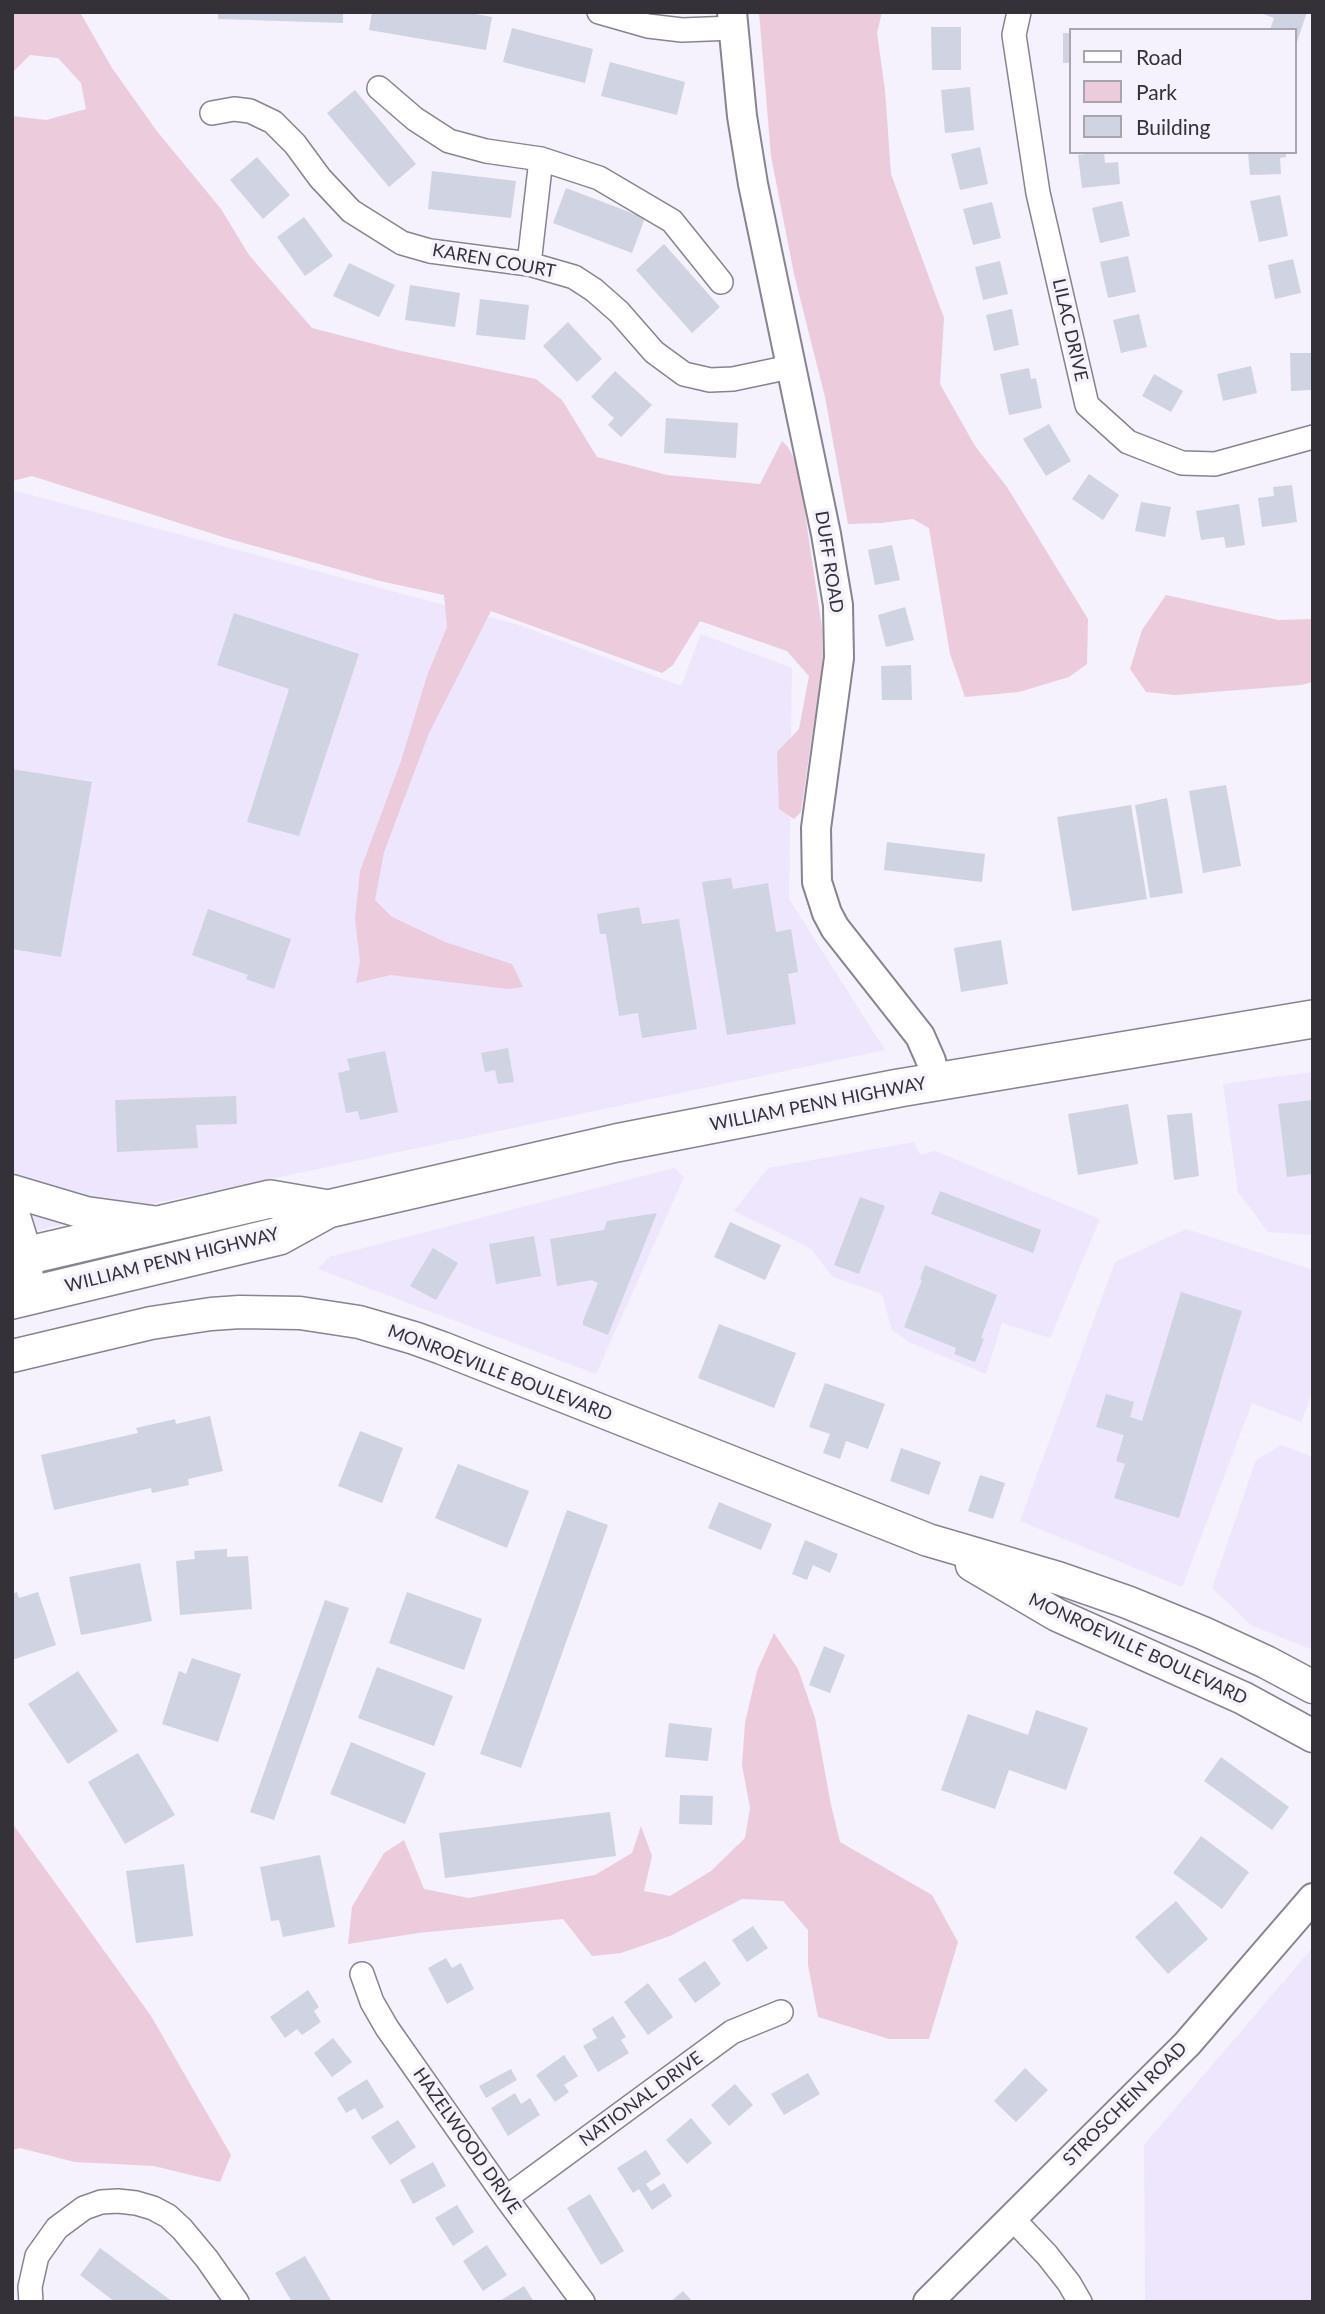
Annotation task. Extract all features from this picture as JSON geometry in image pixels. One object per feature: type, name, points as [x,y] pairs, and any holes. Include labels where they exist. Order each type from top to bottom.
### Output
[{"type":"highway","name":"WILLIAM PENN HIGHWAY","points":[[18,1276],[279,1236],[328,1209],[654,1135],[936,1082],[1313,1019]]},
{"type":"highway","name":"WILLIAM PENN HIGHWAY","points":[[18,1276],[160,1223],[270,1199],[328,1209]]},
{"type":"main road","points":[[12,1191],[86,1213],[160,1223]]},
{"type":"main road","points":[[12,1210],[18,1276]]},
{"type":"main road","name":"MONROEVILLE BOULEVARD","points":[[12,1356],[151,1323],[211,1314],[300,1313],[359,1322],[455,1353],[928,1540],[1058,1578],[1127,1602],[1254,1656],[1313,1687]]},
{"type":"main road","name":"MONROEVILLE BOULEVARD","points":[[928,1540],[1057,1615],[1243,1698],[1313,1736]]},
{"type":"street","points":[[599,12],[648,26],[682,30],[732,20]]},
{"type":"street","name":"LILAC DRIVE","points":[[1019,12],[1014,35],[1038,193],[1087,405],[1128,442],[1182,463],[1215,464],[1313,437]]},
{"type":"street","name":"DUFF ROAD","points":[[732,20],[752,184],[826,534],[836,595],[839,632],[836,687],[816,828],[817,882],[835,928],[920,1036],[931,1061],[936,1082]]},
{"type":"street","points":[[379,88],[415,120],[449,141],[541,159],[599,178],[672,221],[721,282]]},
{"type":"street","name":"KAREN COURT","points":[[212,113],[234,109],[250,111],[273,122],[351,211],[402,243],[430,251],[529,264],[574,277],[620,312],[654,352],[684,374],[710,380],[733,379],[790,367]]},
{"type":"street","points":[[529,264],[541,159]]},
{"type":"street","name":"STROSCHEIN ROAD","points":[[928,2302],[1187,2044],[1313,1898]]},
{"type":"street","name":"HAZELWOOD DRIVE","points":[[362,1974],[372,2002],[387,2028],[506,2198],[583,2302]]},
{"type":"street","name":"NATIONAL DRIVE","points":[[506,2198],[732,2032],[781,2012]]},
{"type":"street","points":[[31,2302],[32,2270],[37,2256],[51,2234],[84,2208],[101,2202],[118,2201],[153,2208],[168,2216],[207,2259],[237,2302]]},
{"type":"street","points":[[1011,2217],[1047,2255],[1080,2302]]},
{"type":"shaded area","points":[[12,490],[519,625],[681,686],[701,634],[792,668],[789,899],[885,1050],[98,1215],[12,1237]]},
{"type":"shaded area","points":[[1313,1072],[1313,1235],[1268,1232],[1238,1192],[1223,1084]]},
{"type":"shaded area","points":[[914,1142],[920,1155],[935,1151],[1100,1219],[1050,1338],[1002,1323],[986,1374],[911,1343],[892,1330],[882,1294],[833,1277],[810,1248],[734,1211],[768,1168]]},
{"type":"shaded area","points":[[674,1168],[684,1177],[596,1374],[318,1269],[329,1257]]},
{"type":"shaded area","points":[[1186,1229],[1313,1270],[1313,1391],[1301,1422],[1252,1403],[1182,1587],[1020,1521],[1115,1262]]},
{"type":"shaded area","points":[[1281,1445],[1313,1457],[1313,1650],[1251,1625],[1212,1588],[1256,1460]]},
{"type":"shaded area","points":[[1313,1947],[1313,2302],[1145,2302],[1144,2145]]},
{"type":"green space","points":[[12,12],[81,14],[112,68],[156,130],[221,209],[249,255],[312,328],[401,351],[536,379],[562,400],[597,457],[667,475],[760,484],[782,441],[788,447],[798,466],[822,628],[823,675],[801,812],[794,819],[779,809],[777,752],[799,729],[809,676],[787,651],[700,621],[673,665],[662,673],[491,611],[429,733],[384,852],[375,900],[392,917],[445,942],[512,964],[523,987],[508,989],[391,975],[356,983],[360,961],[355,919],[360,871],[401,761],[427,676],[447,627],[444,595],[380,581],[226,538],[32,476],[12,481],[12,116],[46,120],[86,109],[81,83],[58,58],[30,55],[12,73]]},
{"type":"green space","points":[[759,12],[882,12],[877,33],[885,90],[891,174],[944,318],[940,384],[975,446],[1007,487],[1088,619],[1087,664],[1069,677],[1019,692],[965,697],[950,654],[929,528],[913,519],[848,524],[825,397],[794,274],[771,156]]},
{"type":"green space","points":[[1166,595],[1278,620],[1313,619],[1313,682],[1175,695],[1146,692],[1130,669],[1142,630]]},
{"type":"green space","points":[[774,1633],[798,1669],[815,1718],[840,1842],[932,1895],[958,1942],[929,2039],[889,2039],[818,2017],[808,1965],[808,1930],[783,1901],[742,1899],[670,1936],[621,1953],[592,1956],[563,1919],[418,1933],[348,1944],[352,1907],[384,1853],[404,1840],[424,1889],[469,1898],[595,1875],[632,1853],[641,1826],[652,1856],[644,1891],[670,1896],[711,1871],[745,1838],[750,1808],[742,1765],[745,1723],[757,1671]]},
{"type":"green space","points":[[12,1823],[151,2016],[231,2155],[220,2182],[154,2166],[75,2162],[20,2148],[12,2150]]},
{"type":"building","points":[[218,12],[343,12],[343,23],[218,19]]},
{"type":"building","points":[[372,12],[464,12],[492,17],[486,50],[369,30]]},
{"type":"building","points":[[1307,12],[1297,42],[1297,28],[1271,28],[1274,18],[1263,14]]},
{"type":"building","points":[[931,27],[961,27],[961,70],[932,70]]},
{"type":"building","points":[[512,28],[593,49],[585,83],[503,62]]},
{"type":"building","points":[[1063,33],[1070,33],[1070,63],[1063,63]]},
{"type":"building","points":[[610,62],[685,82],[677,115],[601,96]]},
{"type":"building","points":[[970,87],[974,130],[945,133],[941,90]]},
{"type":"building","points":[[355,90],[416,164],[389,187],[327,113]]},
{"type":"building","points":[[980,147],[988,184],[960,190],[951,154]]},
{"type":"building","points":[[1104,154],[1105,163],[1118,162],[1120,184],[1082,188],[1078,155]]},
{"type":"building","points":[[1248,154],[1286,154],[1286,157],[1280,158],[1281,174],[1250,175]]},
{"type":"building","points":[[257,157],[290,195],[263,219],[230,180]]},
{"type":"building","points":[[432,171],[516,181],[511,218],[428,209]]},
{"type":"building","points":[[566,188],[645,218],[632,253],[553,223]]},
{"type":"building","points":[[1280,195],[1288,236],[1259,242],[1250,201]]},
{"type":"building","points":[[1122,201],[1130,236],[1100,243],[1092,208]]},
{"type":"building","points":[[992,202],[1001,238],[973,245],[963,209]]},
{"type":"building","points":[[304,217],[333,256],[305,276],[277,237]]},
{"type":"building","points":[[664,244],[720,307],[692,333],[636,270]]},
{"type":"building","points":[[1128,256],[1136,292],[1108,298],[1100,262]]},
{"type":"building","points":[[1293,259],[1301,293],[1275,299],[1268,265]]},
{"type":"building","points":[[1000,261],[1008,294],[983,300],[975,267]]},
{"type":"building","points":[[349,263],[395,285],[379,317],[333,296]]},
{"type":"building","points":[[410,285],[460,293],[455,327],[405,320]]},
{"type":"building","points":[[480,299],[529,305],[525,340],[476,335]]},
{"type":"building","points":[[1012,309],[1019,345],[994,351],[986,315]]},
{"type":"building","points":[[1139,314],[1147,347],[1121,353],[1113,320]]},
{"type":"building","points":[[568,322],[602,359],[577,382],[543,346]]},
{"type":"building","points":[[1290,353],[1313,353],[1313,390],[1291,391]]},
{"type":"building","points":[[1251,366],[1257,393],[1223,401],[1217,374]]},
{"type":"building","points":[[1029,368],[1031,379],[1036,378],[1042,408],[1009,415],[1000,374]]},
{"type":"building","points":[[615,371],[652,405],[621,437],[608,425],[614,418],[591,397]]},
{"type":"building","points":[[1154,374],[1183,391],[1171,412],[1142,396]]},
{"type":"building","points":[[666,418],[738,423],[736,458],[664,453]]},
{"type":"building","points":[[1049,424],[1071,461],[1046,476],[1023,439]]},
{"type":"building","points":[[1089,474],[1119,495],[1103,520],[1072,499]]},
{"type":"building","points":[[1292,485],[1297,522],[1262,527],[1258,498],[1274,496],[1273,487]]},
{"type":"building","points":[[1141,502],[1171,507],[1165,537],[1135,531]]},
{"type":"building","points":[[1239,504],[1245,545],[1226,548],[1224,537],[1201,540],[1196,511]]},
{"type":"building","points":[[892,545],[900,580],[875,585],[868,550]]},
{"type":"building","points":[[905,607],[914,640],[886,647],[878,615]]},
{"type":"building","points":[[234,613],[359,654],[299,836],[247,822],[289,689],[217,665]]},
{"type":"building","points":[[911,665],[912,700],[882,700],[881,666]]},
{"type":"building","points":[[12,769],[92,782],[61,957],[12,949]]},
{"type":"building","points":[[1226,785],[1241,866],[1203,873],[1189,791]]},
{"type":"building","points":[[1167,798],[1183,893],[1150,898],[1135,805]]},
{"type":"building","points":[[1131,805],[1147,899],[1072,911],[1057,817]]},
{"type":"building","points":[[887,842],[985,854],[982,882],[884,870]]},
{"type":"building","points":[[731,878],[733,889],[768,883],[776,932],[791,929],[798,972],[788,974],[796,1024],[727,1035],[702,882]]},
{"type":"building","points":[[639,907],[642,924],[679,919],[697,1029],[642,1038],[638,1013],[619,1016],[606,934],[600,934],[597,914]]},
{"type":"building","points":[[208,909],[291,939],[274,989],[246,979],[248,975],[192,955]]},
{"type":"building","points":[[1001,940],[1008,984],[961,992],[954,948]]},
{"type":"building","points":[[508,1048],[514,1082],[498,1084],[495,1070],[485,1072],[481,1053]]},
{"type":"building","points":[[385,1051],[398,1112],[360,1120],[358,1111],[346,1113],[338,1073],[350,1070],[347,1059]]},
{"type":"building","points":[[236,1096],[237,1124],[196,1125],[198,1148],[117,1152],[115,1100]]},
{"type":"building","points":[[1313,1100],[1313,1174],[1287,1177],[1278,1104]]},
{"type":"building","points":[[1128,1104],[1138,1164],[1078,1175],[1068,1114]]},
{"type":"building","points":[[1192,1113],[1199,1176],[1174,1180],[1167,1115]]},
{"type":"building","points":[[940,1191],[1041,1230],[1033,1253],[931,1214]]},
{"type":"building","points":[[860,1197],[885,1206],[859,1274],[834,1265]]},
{"type":"building","points":[[657,1213],[608,1335],[583,1325],[598,1283],[592,1280],[557,1286],[550,1239],[604,1230],[607,1221]]},
{"type":"building","points":[[730,1222],[781,1245],[765,1280],[714,1257]]},
{"type":"building","points":[[534,1236],[541,1276],[496,1284],[489,1244]]},
{"type":"building","points":[[433,1248],[458,1263],[436,1300],[410,1286]]},
{"type":"building","points":[[925,1265],[997,1295],[975,1362],[954,1354],[956,1348],[904,1327]]},
{"type":"building","points":[[1181,1292],[1242,1311],[1179,1518],[1114,1498],[1125,1464],[1116,1461],[1124,1435],[1096,1427],[1106,1394],[1134,1402],[1130,1417],[1142,1421]]},
{"type":"building","points":[[719,1324],[796,1353],[774,1408],[698,1378]]},
{"type":"building","points":[[825,1383],[885,1404],[868,1449],[846,1441],[840,1459],[823,1453],[830,1434],[809,1427]]},
{"type":"building","points":[[210,1416],[223,1471],[188,1479],[189,1485],[152,1493],[151,1488],[54,1510],[41,1455],[138,1433],[136,1428],[175,1419],[176,1424]]},
{"type":"building","points":[[360,1431],[403,1448],[382,1503],[338,1486]]},
{"type":"building","points":[[901,1448],[941,1462],[929,1495],[890,1481]]},
{"type":"building","points":[[458,1464],[529,1491],[507,1548],[435,1518]]},
{"type":"building","points":[[980,1475],[1005,1483],[993,1519],[968,1511]]},
{"type":"building","points":[[719,1502],[772,1524],[761,1550],[708,1528]]},
{"type":"building","points":[[567,1510],[608,1525],[521,1768],[480,1754]]},
{"type":"building","points":[[805,1540],[838,1554],[830,1573],[813,1565],[807,1580],[792,1574]]},
{"type":"building","points":[[227,1549],[227,1557],[248,1556],[252,1609],[180,1615],[176,1561],[195,1559],[194,1551]]},
{"type":"building","points":[[140,1563],[152,1621],[81,1635],[69,1577]]},
{"type":"building","points":[[17,1592],[19,1598],[38,1592],[56,1645],[12,1660],[12,1594]]},
{"type":"building","points":[[407,1592],[482,1619],[464,1670],[389,1643]]},
{"type":"building","points":[[325,1600],[349,1608],[274,1820],[250,1812]]},
{"type":"building","points":[[824,1646],[845,1655],[830,1693],[809,1685]]},
{"type":"building","points":[[192,1658],[241,1674],[218,1742],[162,1724],[179,1671],[186,1674]]},
{"type":"building","points":[[377,1667],[453,1696],[434,1746],[358,1718]]},
{"type":"building","points":[[78,1671],[118,1731],[68,1764],[28,1704]]},
{"type":"building","points":[[1036,1710],[1088,1728],[1066,1790],[1009,1770],[995,1809],[941,1790],[968,1714],[1028,1735]]},
{"type":"building","points":[[669,1723],[712,1728],[708,1761],[665,1757]]},
{"type":"building","points":[[351,1742],[426,1773],[405,1824],[330,1794]]},
{"type":"building","points":[[138,1753],[175,1815],[125,1844],[88,1782]]},
{"type":"building","points":[[1221,1757],[1289,1807],[1272,1830],[1204,1781]]},
{"type":"building","points":[[680,1795],[713,1796],[712,1825],[679,1824]]},
{"type":"building","points":[[610,1812],[616,1856],[445,1878],[439,1833]]},
{"type":"building","points":[[1201,1836],[1249,1872],[1222,1909],[1173,1873]]},
{"type":"building","points":[[320,1855],[335,1927],[283,1937],[279,1920],[271,1921],[260,1867]]},
{"type":"building","points":[[184,1864],[193,1936],[136,1943],[126,1871]]},
{"type":"building","points":[[1176,1901],[1208,1939],[1168,1974],[1135,1937]]},
{"type":"building","points":[[753,1926],[768,1948],[747,1962],[732,1940]]},
{"type":"building","points":[[446,1958],[452,1968],[461,1963],[474,1989],[447,2004],[428,1968]]},
{"type":"building","points":[[705,1961],[721,1984],[695,2003],[678,1979]]},
{"type":"building","points":[[648,1983],[673,2017],[648,2035],[624,2002]]},
{"type":"building","points":[[308,1990],[319,2007],[314,2011],[321,2022],[302,2035],[297,2029],[285,2038],[270,2017]]},
{"type":"building","points":[[613,2016],[626,2037],[621,2040],[629,2053],[598,2072],[583,2046],[597,2038],[592,2029]]},
{"type":"building","points":[[333,2038],[352,2062],[332,2077],[314,2053]]},
{"type":"building","points":[[564,2055],[578,2076],[564,2085],[569,2092],[555,2102],[536,2075]]},
{"type":"building","points":[[1025,2068],[1048,2090],[1016,2122],[994,2101]]},
{"type":"building","points":[[511,2069],[517,2080],[486,2098],[479,2086]]},
{"type":"building","points":[[808,2073],[820,2094],[784,2115],[771,2094]]},
{"type":"building","points":[[367,2079],[384,2107],[362,2120],[355,2108],[346,2113],[337,2098]]},
{"type":"building","points":[[735,2084],[753,2105],[729,2126],[711,2105]]},
{"type":"building","points":[[515,2093],[521,2104],[530,2098],[540,2115],[508,2136],[491,2108]]},
{"type":"building","points":[[691,2118],[712,2143],[687,2164],[666,2140]]},
{"type":"building","points":[[398,2120],[416,2147],[390,2165],[371,2137]]},
{"type":"building","points":[[646,2150],[661,2174],[646,2184],[651,2191],[664,2183],[672,2196],[652,2210],[639,2189],[633,2193],[617,2168]]},
{"type":"building","points":[[433,2162],[446,2186],[413,2204],[400,2180]]},
{"type":"building","points":[[590,2194],[624,2251],[601,2265],[567,2208]]},
{"type":"building","points":[[457,2205],[474,2232],[453,2246],[435,2218]]},
{"type":"building","points":[[487,2245],[507,2275],[483,2291],[463,2261]]},
{"type":"building","points":[[100,2248],[173,2302],[115,2302],[80,2275]]},
{"type":"building","points":[[305,2256],[332,2302],[292,2302],[275,2273]]},
{"type":"building","points":[[524,2286],[534,2302],[498,2302]]},
{"type":"building","points":[[683,2291],[693,2302],[670,2302]]}]
